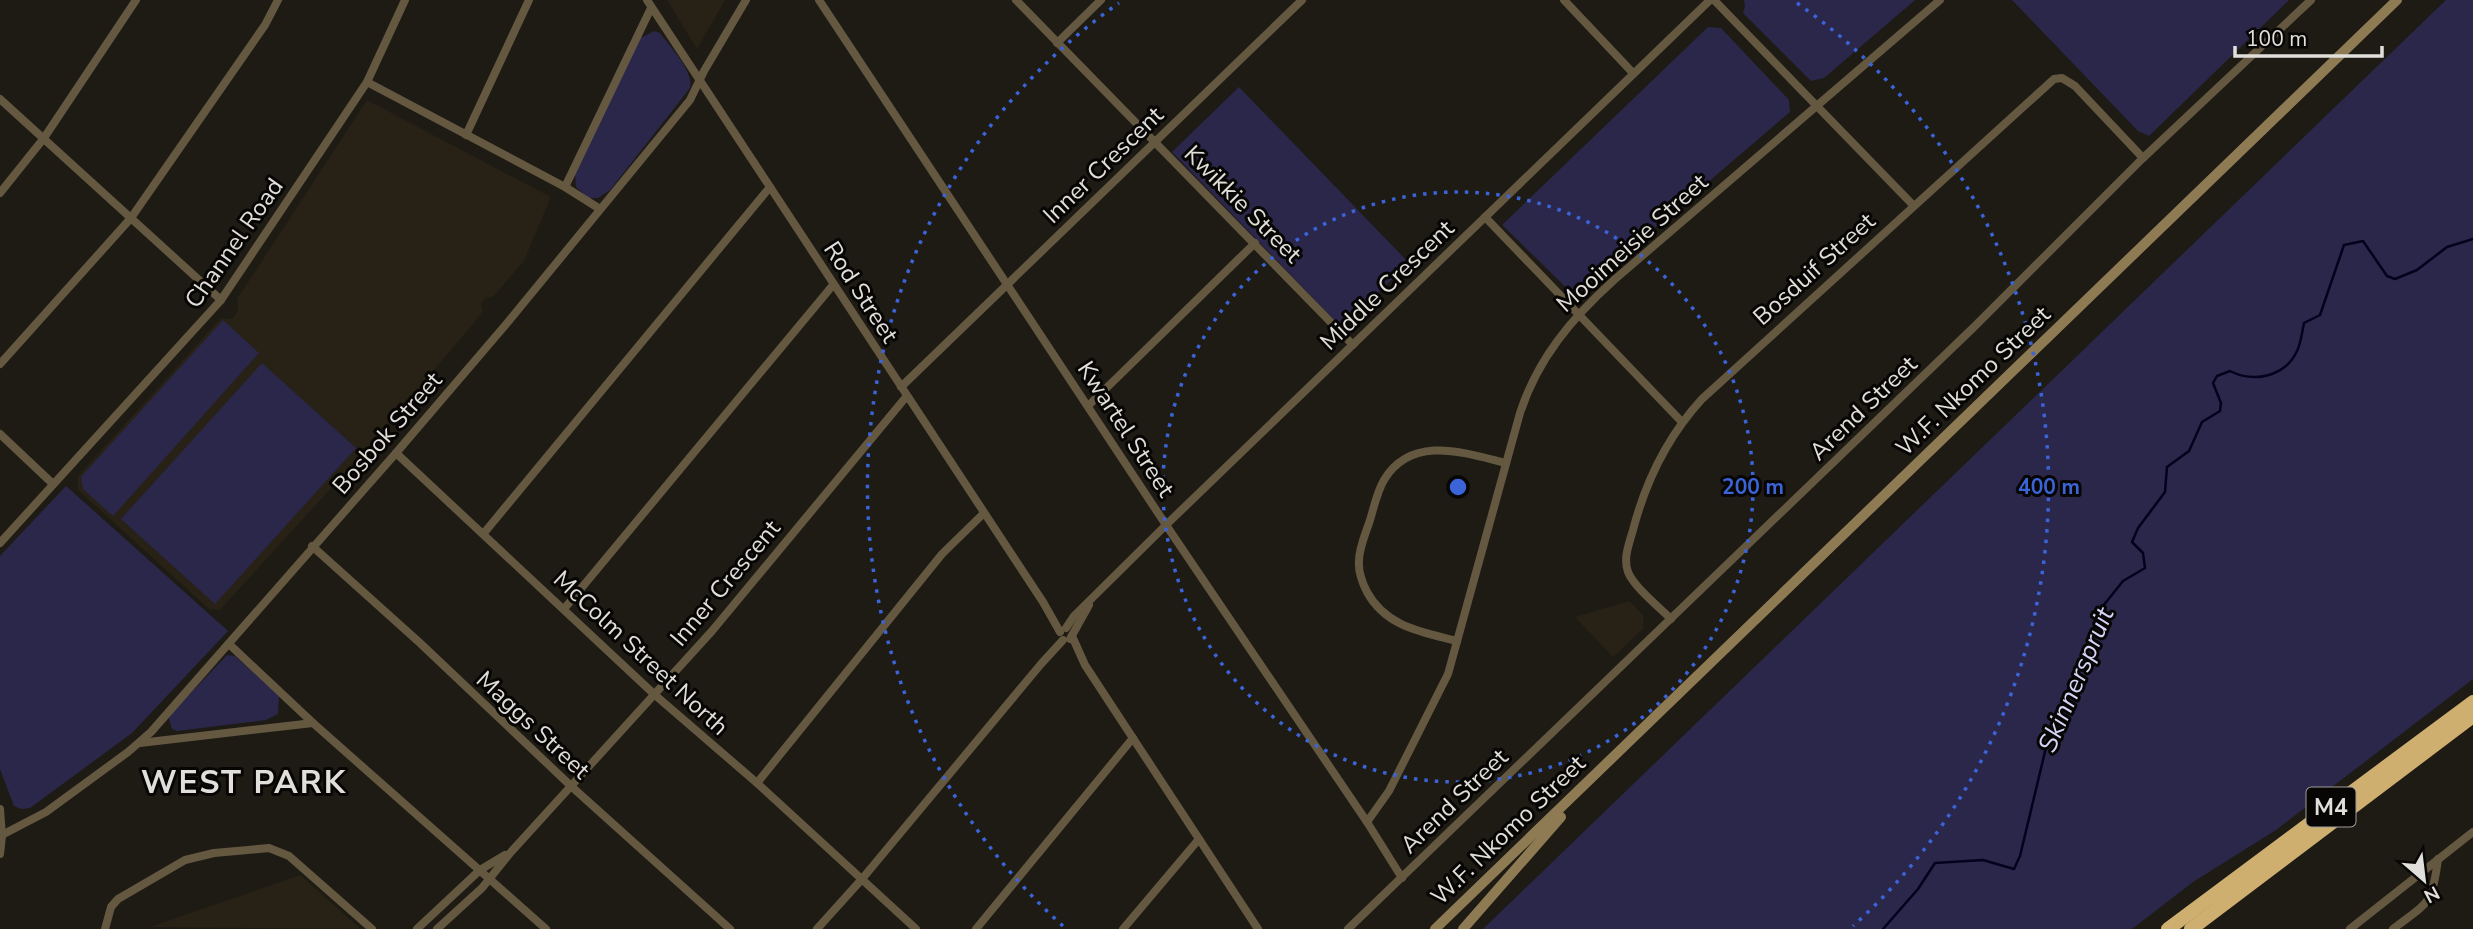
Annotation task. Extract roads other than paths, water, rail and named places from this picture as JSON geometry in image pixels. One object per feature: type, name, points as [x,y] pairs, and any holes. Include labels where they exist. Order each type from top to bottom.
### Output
[{"type":"highway","name":"M4","points":[[2168,929],[2473,702]]},
{"type":"highway","name":"M4","points":[[2192,929],[2473,716]]},
{"type":"main road","name":"W.F. Nkomo Street","points":[[1435,929],[2398,0]]},
{"type":"main road","name":"W.F. Nkomo Street","points":[[1463,929],[1609,762]]},
{"type":"street","points":[[0,193],[44,138],[136,0]]},
{"type":"street","points":[[0,365],[131,218],[265,25],[278,0]]},
{"type":"street","name":"Channel Road","points":[[0,543],[222,300],[367,82],[405,0]]},
{"type":"street","points":[[466,135],[529,0]]},
{"type":"street","name":"Bosbok Street","points":[[1,836],[37,818],[140,743],[229,644],[396,453],[690,100],[746,0]]},
{"type":"street","name":"Kwartel Street","points":[[819,0],[1402,878]]},
{"type":"street","name":"Kwikkie Street","points":[[1016,0],[1353,345]]},
{"type":"street","points":[[1057,43],[1101,0]]},
{"type":"street","name":"Inner Crescent","points":[[901,387],[1302,0]]},
{"type":"street","points":[[1564,0],[1633,73]]},
{"type":"street","points":[[1712,0],[1913,205]]},
{"type":"street","name":"Middle Crescent","points":[[817,929],[862,879],[1066,634],[1092,599],[1166,524],[1712,0]]},
{"type":"street","name":"Mooimeisie Street","points":[[1367,822],[1389,791],[1448,674],[1526,394],[1546,357],[1579,313],[1815,105],[1940,0]]},
{"type":"street","name":"Arend Street","points":[[1348,929],[1964,337],[2143,158],[2311,0]]},
{"type":"street","points":[[565,187],[649,4]]},
{"type":"street","name":"Rod Street","points":[[649,4],[1258,929]]},
{"type":"street","name":"Bosduif Street","points":[[1671,619],[1633,580],[1627,569],[1626,558],[1644,493],[1655,467],[1681,421],[1702,398],[2054,79],[2062,78],[2075,86],[2143,158]]},
{"type":"street","points":[[367,82],[565,187],[600,209]]},
{"type":"street","points":[[0,99],[222,300]]},
{"type":"street","points":[[484,533],[770,187]]},
{"type":"street","points":[[1485,217],[1681,421]]},
{"type":"street","points":[[1089,405],[1255,243]]},
{"type":"street","points":[[564,609],[833,285]]},
{"type":"street","name":"Inner Crescent","points":[[437,929],[490,879],[511,852],[655,695],[906,397]]},
{"type":"street","points":[[0,434],[53,484]]},
{"type":"street","points":[[1457,641],[1404,626],[1388,617],[1373,602],[1364,587],[1359,567],[1360,553],[1382,484],[1391,471],[1407,459],[1430,450],[1444,449],[1506,463]]},
{"type":"street","name":"McColm Street North","points":[[396,453],[655,695],[757,783],[916,929]]},
{"type":"street","points":[[757,783],[942,554],[984,513]]},
{"type":"street","name":"Maggs Street","points":[[312,547],[730,929]]},
{"type":"street","points":[[229,644],[313,723],[546,929]]},
{"type":"street","points":[[140,743],[313,723]]},
{"type":"street","points":[[976,929],[1133,738]]},
{"type":"street","points":[[0,808],[0,853]]},
{"type":"street","points":[[2350,929],[2473,832]]},
{"type":"street","points":[[1123,929],[1199,839]]},
{"type":"street","points":[[105,929],[111,907],[118,899],[175,865],[198,856],[269,848],[289,856],[372,929]]},
{"type":"street","name":"Inner Crescent","points":[[416,929],[480,870],[511,852]]},
{"type":"street","points":[[2393,929],[2428,902],[2435,888],[2438,859]]},
{"type":"waterway","name":"Skinnerspruit","points":[[1883,929],[1918,889],[1935,863],[1983,860],[2014,869],[2020,856],[2049,735],[2103,606],[2123,581],[2145,568],[2143,553],[2132,542],[2138,528],[2165,492],[2167,467],[2189,451],[2202,422],[2220,411],[2221,403],[2213,383],[2217,376],[2230,371],[2259,377],[2277,372],[2292,360],[2300,345],[2304,323],[2320,315],[2344,245],[2363,241],[2387,276],[2395,279],[2417,270],[2447,247],[2473,239]]},
{"type":"district","name":"WEST PARK","points":[[244,782]]}]
